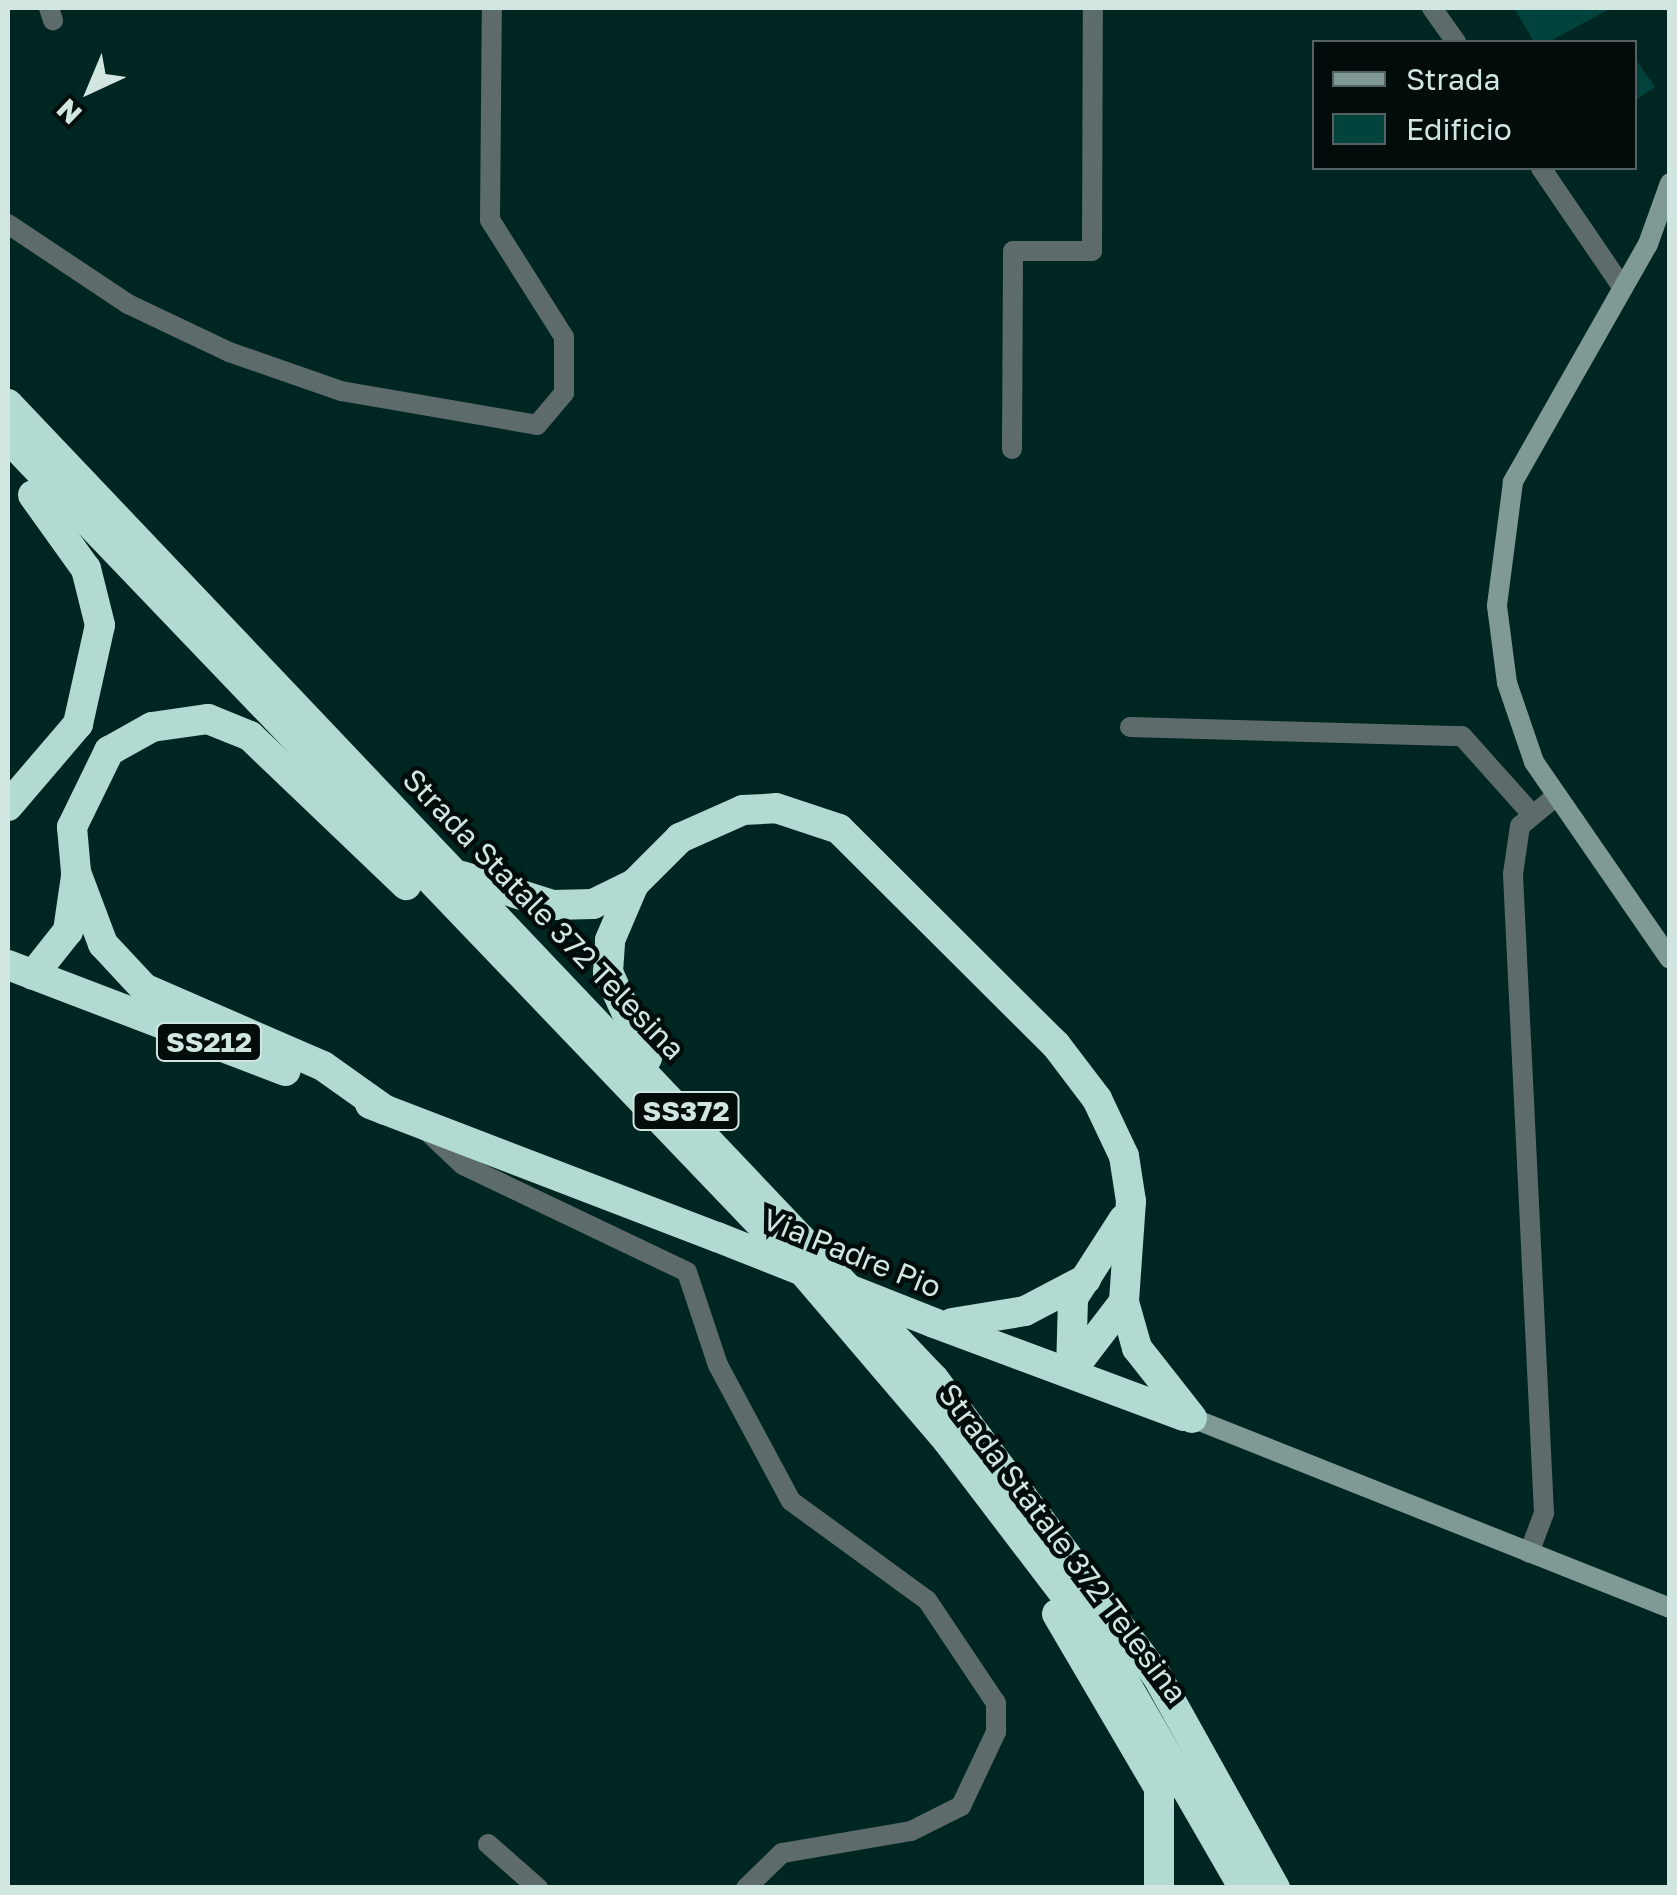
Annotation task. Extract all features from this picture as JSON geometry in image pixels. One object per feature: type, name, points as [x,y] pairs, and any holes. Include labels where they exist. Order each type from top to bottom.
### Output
[{"type":"highway","name":"Strada Statale 372 Telesina","points":[[8,404],[449,869],[670,1094],[934,1378],[1083,1569],[1205,1753],[1275,1888]]},
{"type":"highway","name":"Strada Statale 372 Telesina","points":[[8,438],[518,982],[778,1242],[1022,1539],[1152,1720],[1244,1888]]},
{"type":"highway","points":[[8,466],[86,569],[100,626],[78,724],[8,806]]},
{"type":"highway","points":[[20,970],[68,932],[80,796],[109,752],[152,727],[208,720],[250,736],[518,982]]},
{"type":"highway","points":[[449,869],[505,896],[553,905],[594,904],[634,884],[680,838],[743,810],[776,808],[840,829],[1056,1045],[1097,1098],[1124,1156],[1131,1200],[1124,1302],[1137,1348],[1192,1418]]},
{"type":"highway","points":[[76,872],[103,944],[144,988],[323,1066],[385,1110]]},
{"type":"highway","points":[[634,884],[610,940],[608,972],[670,1094]]},
{"type":"highway","name":"Via Padre Pio","points":[[20,970],[934,1323],[1192,1418]]},
{"type":"highway","points":[[1071,1371],[1073,1298],[1131,1200]]},
{"type":"highway","points":[[934,1323],[1012,1315],[1088,1278]]},
{"type":"highway","points":[[1071,1371],[1124,1302]]},
{"type":"highway","points":[[1022,1539],[1159,1788],[1159,1888]]},
{"type":"highway","points":[[1205,1753],[1298,1888]]},
{"type":"main road","points":[[1670,183],[1623,288],[1529,446],[1498,554],[1506,682],[1555,797],[1670,959]]},
{"type":"main road","name":"Via Padre Pio","points":[[1192,1418],[1670,1608]]},
{"type":"street","points":[[8,224],[128,304],[229,352],[341,391],[538,425],[564,394],[564,337],[490,220],[492,8]]},
{"type":"street","points":[[1012,449],[1013,251],[1092,251],[1093,8]]},
{"type":"street","points":[[1432,8],[1455,40]]},
{"type":"street","points":[[1542,170],[1623,288]]},
{"type":"street","points":[[1130,727],[1462,736],[1530,812]]},
{"type":"street","points":[[1530,1553],[1544,1513],[1513,874],[1530,812],[1555,797]]},
{"type":"street","points":[[418,1122],[463,1165],[686,1272],[718,1365],[790,1501],[927,1600],[996,1703],[996,1732],[961,1806],[911,1831],[782,1853],[746,1888]]},
{"type":"street","points":[[488,1844],[538,1888]]},
{"type":"building","points":[[1514,8],[1611,8],[1553,40],[1533,40]]},
{"type":"building","points":[[1637,61],[1655,87],[1637,99]]}]
